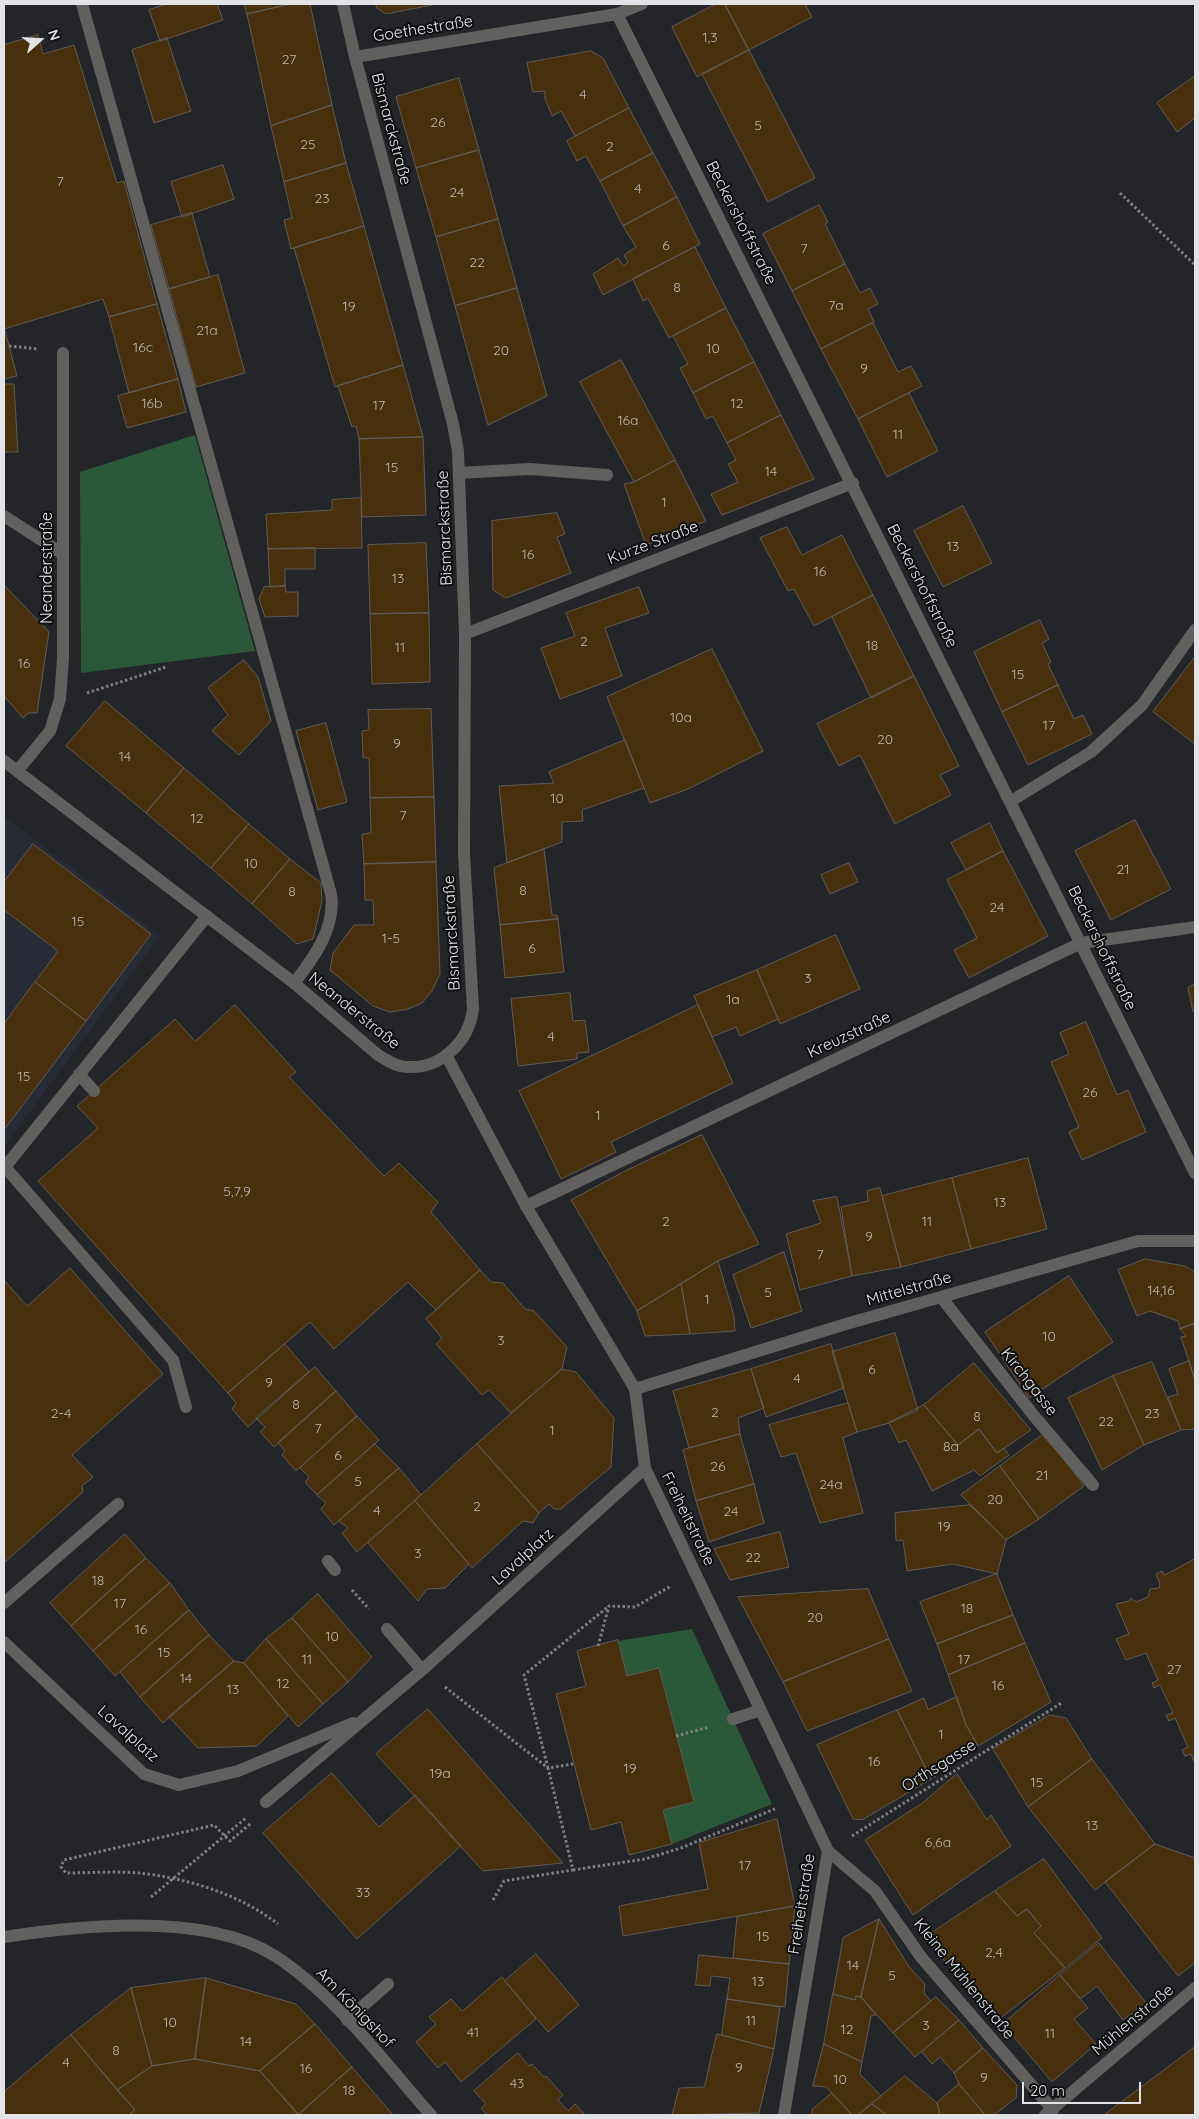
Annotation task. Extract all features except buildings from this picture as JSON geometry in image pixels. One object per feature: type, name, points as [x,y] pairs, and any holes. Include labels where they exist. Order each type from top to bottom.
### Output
[{"type":"street","points":[[82,4],[331,894],[332,907],[322,942],[315,956],[294,983]]},
{"type":"street","name":"Bismarckstraße","points":[[343,4],[355,56],[453,424],[459,473],[464,634],[464,854],[473,1009],[471,1023],[464,1038],[446,1056]]},
{"type":"street","name":"Goethestraße","points":[[355,56],[617,14],[642,4]]},
{"type":"street","name":"Beckershoffstraße","points":[[617,14],[853,483],[1195,1173]]},
{"type":"street","name":"Neanderstraße","points":[[18,770],[50,731],[60,699],[64,658],[63,353]]},
{"type":"street","points":[[459,473],[530,469],[607,475]]},
{"type":"street","name":"Kurze Straße","points":[[464,634],[853,483]]},
{"type":"street","points":[[4,516],[64,554]]},
{"type":"street","points":[[1011,800],[1091,752],[1128,719],[1142,705],[1195,630]]},
{"type":"street","name":"Neanderstraße","points":[[4,761],[294,983],[378,1055],[393,1064],[406,1067],[420,1066],[446,1056]]},
{"type":"street","points":[[186,1407],[173,1360],[4,1168],[207,916]]},
{"type":"street","name":"Kreuzstraße","points":[[526,1206],[1081,943],[1195,928]]},
{"type":"street","points":[[446,1056],[526,1206],[635,1388]]},
{"type":"street","points":[[79,1074],[94,1091]]},
{"type":"street","name":"Mittelstraße","points":[[635,1388],[941,1297],[1138,1241],[1195,1241]]},
{"type":"street","name":"Kirchgasse","points":[[941,1297],[1034,1416],[1094,1485]]},
{"type":"street","name":"Freiheitstraße","points":[[635,1388],[645,1468],[828,1851],[784,2115]]},
{"type":"street","name":"Lavalplatz","points":[[266,1802],[422,1670],[645,1468]]},
{"type":"street","points":[[4,1603],[118,1504]]},
{"type":"street","points":[[387,1629],[422,1670]]},
{"type":"street","name":"Lavalplatz","points":[[4,1642],[144,1774],[179,1785],[238,1771],[365,1718]]},
{"type":"street","points":[[733,1719],[761,1710]]},
{"type":"street","name":"Kleine Mühlenstraße","points":[[828,1851],[875,1891],[921,1957],[1049,2112]]},
{"type":"street","name":"Am Königshof","points":[[4,1936],[57,1929],[116,1926],[182,1928],[235,1938],[275,1955],[316,1987],[431,2115]]},
{"type":"street","points":[[347,2020],[388,1984]]},
{"type":"street","name":"Mühlenstraße","points":[[1049,2112],[1195,1988]]},
{"type":"path","points":[[1120,194],[1195,265]]},
{"type":"path","points":[[60,699],[86,693],[166,667]]},
{"type":"path","points":[[331,1566],[387,1629]]},
{"type":"path","points":[[573,1870],[524,1675],[609,1606],[635,1607],[695,1572]]},
{"type":"path","points":[[598,1646],[609,1606]]},
{"type":"path","points":[[422,1670],[548,1768],[573,1764]]},
{"type":"path","name":"Orthsgasse","points":[[828,1851],[1063,1702]]},
{"type":"path","points":[[676,1736],[733,1719]]},
{"type":"path","points":[[492,1900],[504,1882],[645,1859],[681,1848],[803,1798]]},
{"type":"path","points":[[116,1926],[266,1802]]},
{"type":"path","points":[[266,1802],[261,1816],[230,1841],[214,1825],[64,1860],[61,1867],[66,1873],[138,1873],[174,1878],[228,1896],[267,1916],[280,1926]]},
{"type":"shaded area","points":[[4,816],[160,936],[4,1147]]},
{"type":"green space","points":[[195,435],[255,651],[81,673],[80,472]]},
{"type":"green space","points":[[692,1629],[772,1804],[672,1844],[663,1810],[694,1802],[659,1668],[627,1676],[618,1641]]}]
